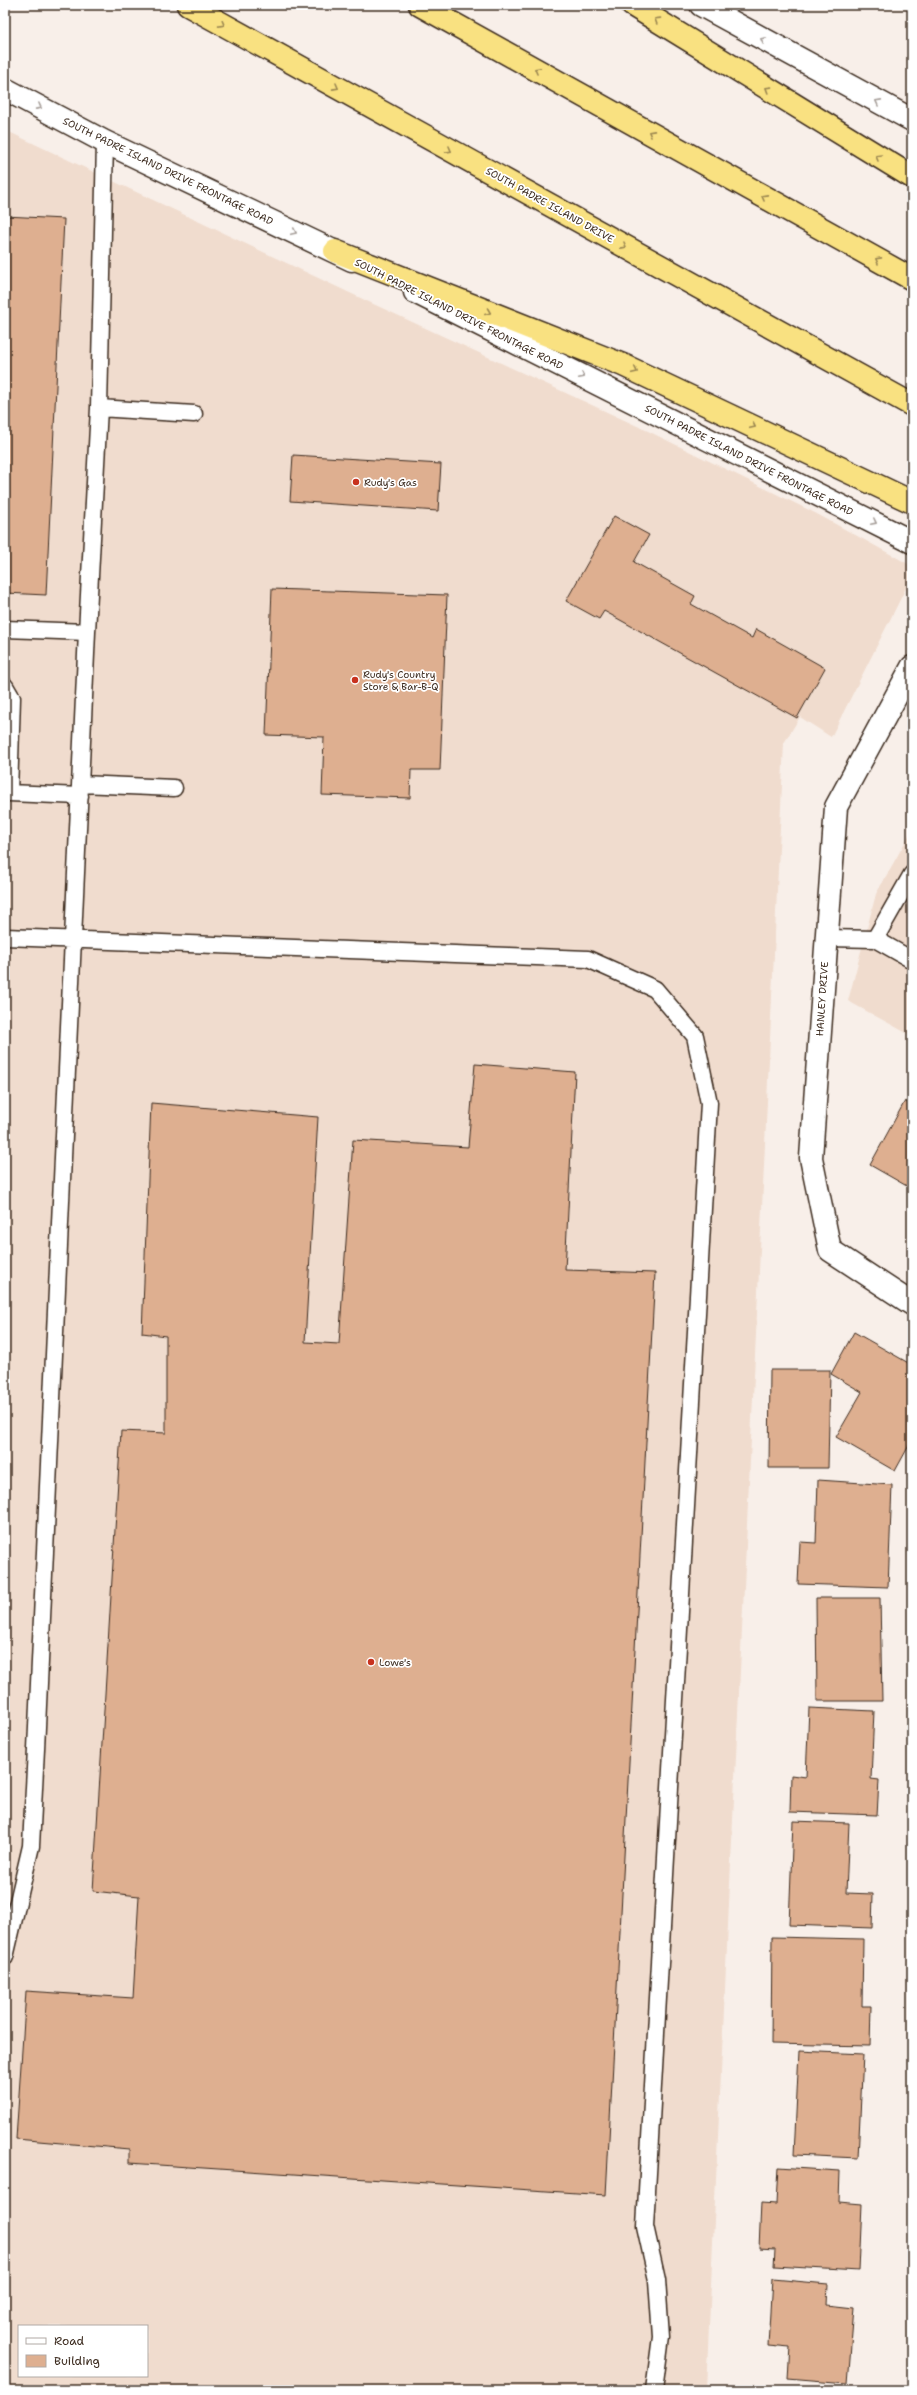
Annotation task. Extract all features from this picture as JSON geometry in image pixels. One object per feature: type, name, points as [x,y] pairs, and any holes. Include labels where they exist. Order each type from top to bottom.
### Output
[{"type":"highway","name":"SOUTH PADRE ISLAND DRIVE","points":[[188,5],[912,405]]},
{"type":"highway","points":[[420,5],[912,279]]},
{"type":"highway","points":[[632,5],[912,177]]},
{"type":"highway","points":[[335,251],[623,365],[912,502]]},
{"type":"main road","points":[[701,5],[912,120]]},
{"type":"main road","name":"SOUTH PADRE ISLAND DRIVE FRONTAGE ROAD","points":[[5,89],[105,142],[335,251],[912,542]]},
{"type":"main road","name":"HANLEY DRIVE","points":[[912,667],[836,807],[811,1158],[830,1250],[912,1304]]},
{"type":"lane","points":[[5,1957],[31,1846],[87,632],[99,408],[105,142]]},
{"type":"lane","points":[[99,408],[194,414]]},
{"type":"lane","points":[[5,629],[87,632]]},
{"type":"lane","points":[[5,686],[12,698],[9,793],[174,788]]},
{"type":"lane","points":[[875,939],[912,874]]},
{"type":"lane","points":[[5,937],[588,959],[655,990],[695,1036],[708,1104],[645,2226],[657,2280],[661,2337],[654,2390]]},
{"type":"lane","points":[[827,938],[875,939],[912,960]]},
{"type":"shaded area","points":[[5,130],[369,302],[648,431],[817,514],[912,566],[912,576],[831,737],[800,717],[784,743],[706,2390],[5,2390]]},
{"type":"shaded area","points":[[912,830],[912,1036],[848,1001],[876,894]]},
{"type":"building","points":[[5,216],[64,219],[46,595],[5,593]]},
{"type":"building","points":[[293,455],[441,464],[438,511],[290,501]]},
{"type":"building","points":[[614,516],[649,535],[634,562],[695,596],[691,604],[752,638],[756,629],[825,668],[797,718],[604,611],[599,619],[566,601]]},
{"type":"building","points":[[272,589],[447,595],[440,770],[411,770],[410,798],[322,795],[324,737],[266,735]]},
{"type":"building","name":"Lowe's","points":[[475,1064],[575,1072],[565,1270],[655,1273],[606,2195],[129,2163],[129,2149],[16,2139],[26,1991],[133,1998],[139,1896],[93,1891],[121,1431],[166,1433],[166,1336],[142,1333],[151,1103],[318,1117],[305,1342],[339,1344],[353,1140],[468,1147]]},
{"type":"building","points":[[905,1101],[912,1106],[912,1189],[870,1165]]},
{"type":"building","points":[[854,1332],[912,1365],[912,1440],[895,1471],[836,1437],[862,1392],[831,1374]]},
{"type":"building","points":[[770,1370],[830,1370],[828,1468],[769,1468]]},
{"type":"building","points":[[818,1480],[892,1485],[888,1587],[798,1584],[800,1542],[816,1543]]},
{"type":"building","points":[[816,1598],[880,1598],[882,1701],[817,1701]]},
{"type":"building","points":[[809,1708],[874,1711],[871,1779],[879,1780],[877,1815],[790,1812],[791,1775],[806,1777]]},
{"type":"building","points":[[793,1821],[849,1823],[846,1893],[873,1894],[872,1928],[789,1925]]},
{"type":"building","points":[[772,1937],[863,1939],[862,2006],[871,2006],[870,2046],[771,2044]]},
{"type":"building","points":[[799,2051],[863,2054],[858,2158],[794,2155]]},
{"type":"building","points":[[778,2167],[840,2171],[839,2202],[862,2204],[859,2271],[774,2266],[775,2249],[759,2248],[761,2203],[776,2204]]},
{"type":"building","points":[[772,2279],[828,2284],[827,2305],[854,2308],[848,2383],[788,2378],[790,2348],[768,2346]]},
{"type":"place","name":"Rudy's Gas","points":[[356,482]]},
{"type":"place","name":"Rudy's Country Store & Bar-B-Q","points":[[355,680]]},
{"type":"place","name":"Lowe's","points":[[371,1662]]}]
